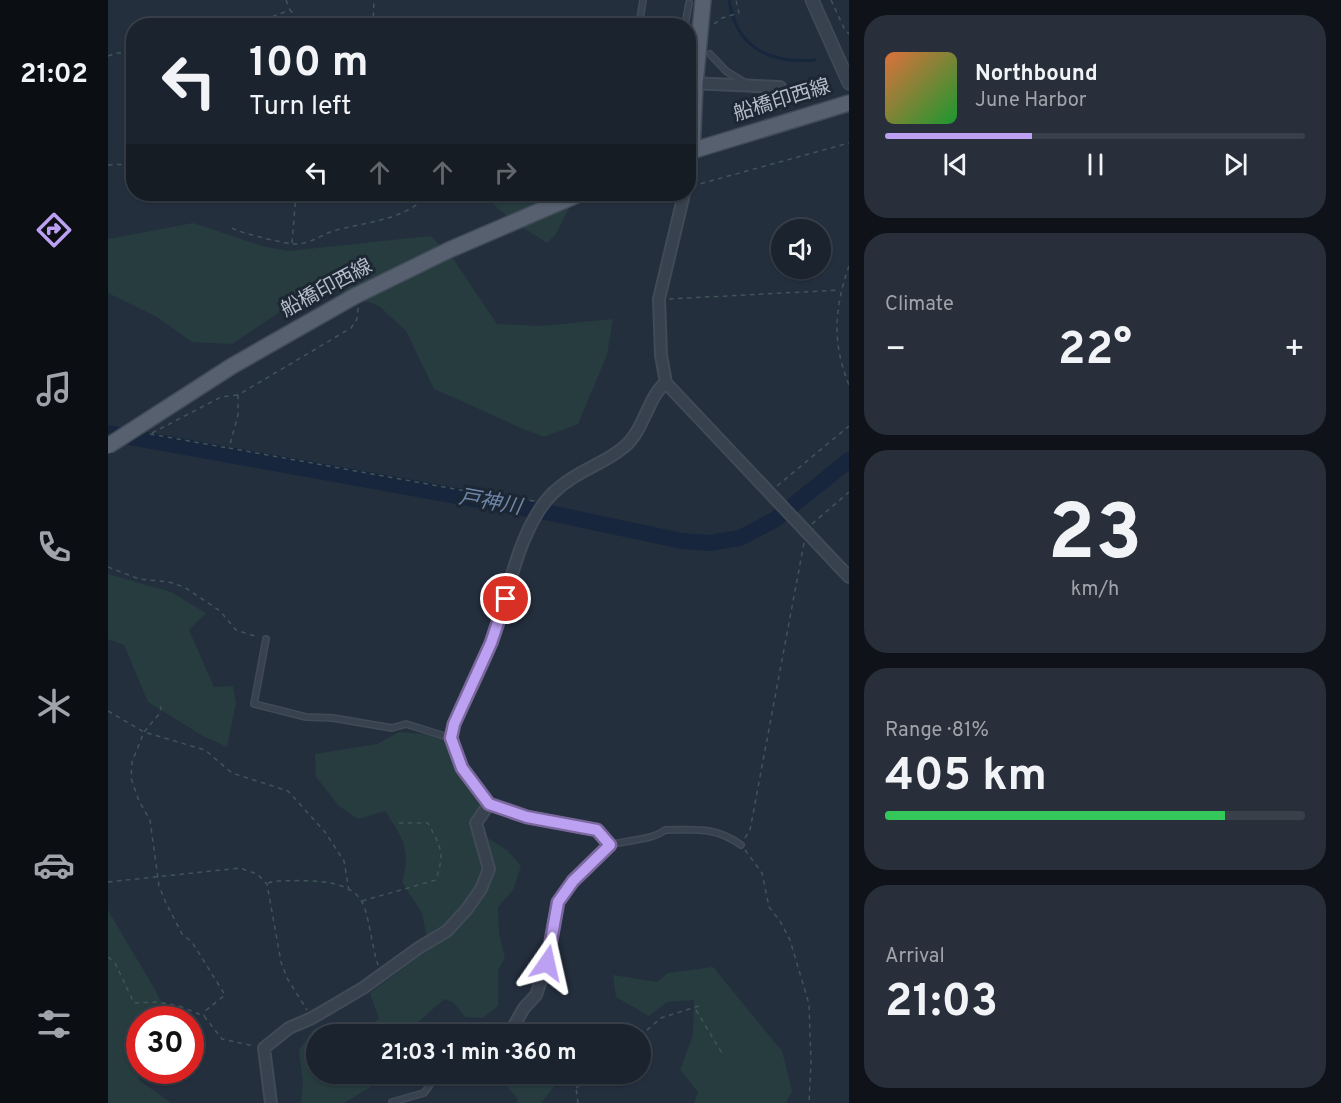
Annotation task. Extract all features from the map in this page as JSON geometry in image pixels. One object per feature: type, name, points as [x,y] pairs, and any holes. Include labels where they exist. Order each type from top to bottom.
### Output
[{"type":"main road","points":[[695,18],[696,1]]},
{"type":"main road","name":"船橋印西線","points":[[696,149],[849,103]]},
{"type":"main road","name":"船橋印西線","points":[[108,446],[231,366],[355,296],[449,250],[563,201]]},
{"type":"street","points":[[812,0],[849,82]]},
{"type":"street","points":[[696,84],[780,87]]},
{"type":"street","points":[[682,201],[659,299],[661,355],[666,383],[849,577]]},
{"type":"street","points":[[515,1024],[524,1008],[536,995],[547,963],[558,902],[573,881],[610,845],[597,830],[527,817],[489,804],[462,768],[451,738],[454,724],[491,643],[533,521],[544,504],[570,479],[624,447],[640,427],[658,392],[666,383]]},
{"type":"street","points":[[271,1103],[264,1048],[289,1028],[312,1018],[363,988],[447,931],[467,909],[481,889],[489,869],[476,823],[489,804]]},
{"type":"lane","points":[[641,18],[644,0]]},
{"type":"lane","points":[[689,18],[696,1]]},
{"type":"lane","points":[[710,54],[726,71],[757,86]]},
{"type":"lane","points":[[266,639],[254,704],[306,717],[333,718],[392,728],[406,724],[451,738]]},
{"type":"lane","points":[[610,845],[630,839],[657,837],[665,830],[714,830],[728,835],[741,844]]},
{"type":"lane","points":[[392,1102],[424,1093],[431,1084]]},
{"type":"path","points":[[286,0],[290,10],[298,18]]},
{"type":"path","points":[[374,0],[374,18]]},
{"type":"path","points":[[712,26],[722,18],[739,13],[736,0]]},
{"type":"path","points":[[831,0],[849,34]]},
{"type":"path","points":[[268,18],[290,10]]},
{"type":"path","points":[[108,56],[126,53]]},
{"type":"path","points":[[780,87],[825,87]]},
{"type":"path","points":[[696,186],[849,143]]},
{"type":"path","points":[[108,165],[126,164]]},
{"type":"path","points":[[292,243],[295,201]]},
{"type":"path","points":[[232,228],[239,233],[298,244],[333,231],[392,217],[422,201]]},
{"type":"path","points":[[849,266],[840,290],[835,320],[838,351],[849,385]]},
{"type":"path","points":[[659,299],[840,290]]},
{"type":"path","points":[[151,434],[221,398],[238,394],[351,328],[357,319],[358,306],[355,296]]},
{"type":"path","points":[[229,448],[238,415],[238,394]]},
{"type":"path","points":[[769,492],[849,426]]},
{"type":"path","points":[[141,432],[544,504]]},
{"type":"path","points":[[808,1103],[811,1063],[809,1004],[790,940],[769,907],[762,873],[741,844],[750,830],[788,621],[807,532],[849,492]]},
{"type":"path","points":[[108,567],[139,579],[169,582],[184,587],[220,611],[236,630],[266,639]]},
{"type":"path","points":[[160,706],[160,713],[144,732],[132,762],[131,778],[139,801],[150,820],[159,886],[182,934],[196,948],[225,995],[205,1011],[204,1016],[222,1039],[264,1048]]},
{"type":"path","points":[[108,711],[144,732],[205,750],[232,773],[288,791],[325,832],[344,861],[349,891]]},
{"type":"path","points":[[362,901],[436,880],[442,860],[439,844],[428,823],[399,823]]},
{"type":"path","points":[[108,882],[240,868],[257,874],[267,884],[281,962],[287,978],[312,1018]]},
{"type":"path","points":[[267,884],[275,881],[324,880],[349,891],[362,901],[374,954],[382,974]]},
{"type":"path","points":[[108,957],[115,963],[134,1003],[158,1002],[171,1006]]},
{"type":"path","points":[[651,1027],[661,1018],[696,1009],[702,1005]]},
{"type":"path","points":[[696,1009],[723,1055]]},
{"type":"path","points":[[574,1084],[578,1103]]},
{"type":"path","points":[[576,1088],[581,1084]]},
{"type":"green space","points":[[490,201],[579,201],[571,204],[556,234],[547,243],[511,220]]},
{"type":"green space","points":[[193,223],[262,246],[288,251],[431,236],[454,260],[497,324],[543,326],[613,319],[607,355],[578,424],[544,437],[434,389],[406,331],[379,306],[327,288],[301,298],[232,344],[192,342],[157,317],[108,293],[108,239]]},
{"type":"green space","points":[[108,574],[171,592],[206,613],[189,630],[214,687],[233,686],[236,703],[227,747],[203,736],[148,702],[124,645],[108,639]]},
{"type":"green space","points":[[399,732],[447,736],[462,774],[482,807],[471,828],[507,850],[521,866],[513,890],[498,907],[499,933],[505,958],[498,970],[498,1006],[483,1018],[465,1017],[454,1003],[445,999],[415,1024],[371,1024],[379,1019],[370,993],[429,949],[422,913],[402,882],[406,861],[404,844],[385,811],[358,819],[339,806],[316,777],[315,754],[377,744]]},
{"type":"green space","points":[[108,910],[163,1006],[126,1006],[126,1084],[145,1084],[171,1103],[108,1103]]},
{"type":"green space","points":[[713,967],[782,1051],[792,1091],[786,1103],[694,1103],[698,1092],[680,1070],[693,1035],[694,1000],[667,1002],[649,1016],[616,997],[613,975],[657,982],[668,973]]},
{"type":"green space","points":[[306,1040],[306,1084],[376,1084],[344,1103],[301,1103],[303,1082],[299,1050]]},
{"type":"green space","points":[[505,1084],[556,1084],[541,1103],[516,1103],[518,1099]]},
{"type":"waterway","points":[[729,0],[739,30],[758,50],[784,59],[815,60]]},
{"type":"waterway","name":"戸神川","points":[[108,433],[545,512],[682,541],[709,543],[740,538],[776,519],[849,460]]},
{"type":"route","points":[[506,599],[491,643],[454,724],[451,738],[462,768],[489,804],[527,817],[597,830],[610,845],[573,881],[558,902],[547,963]]}]
